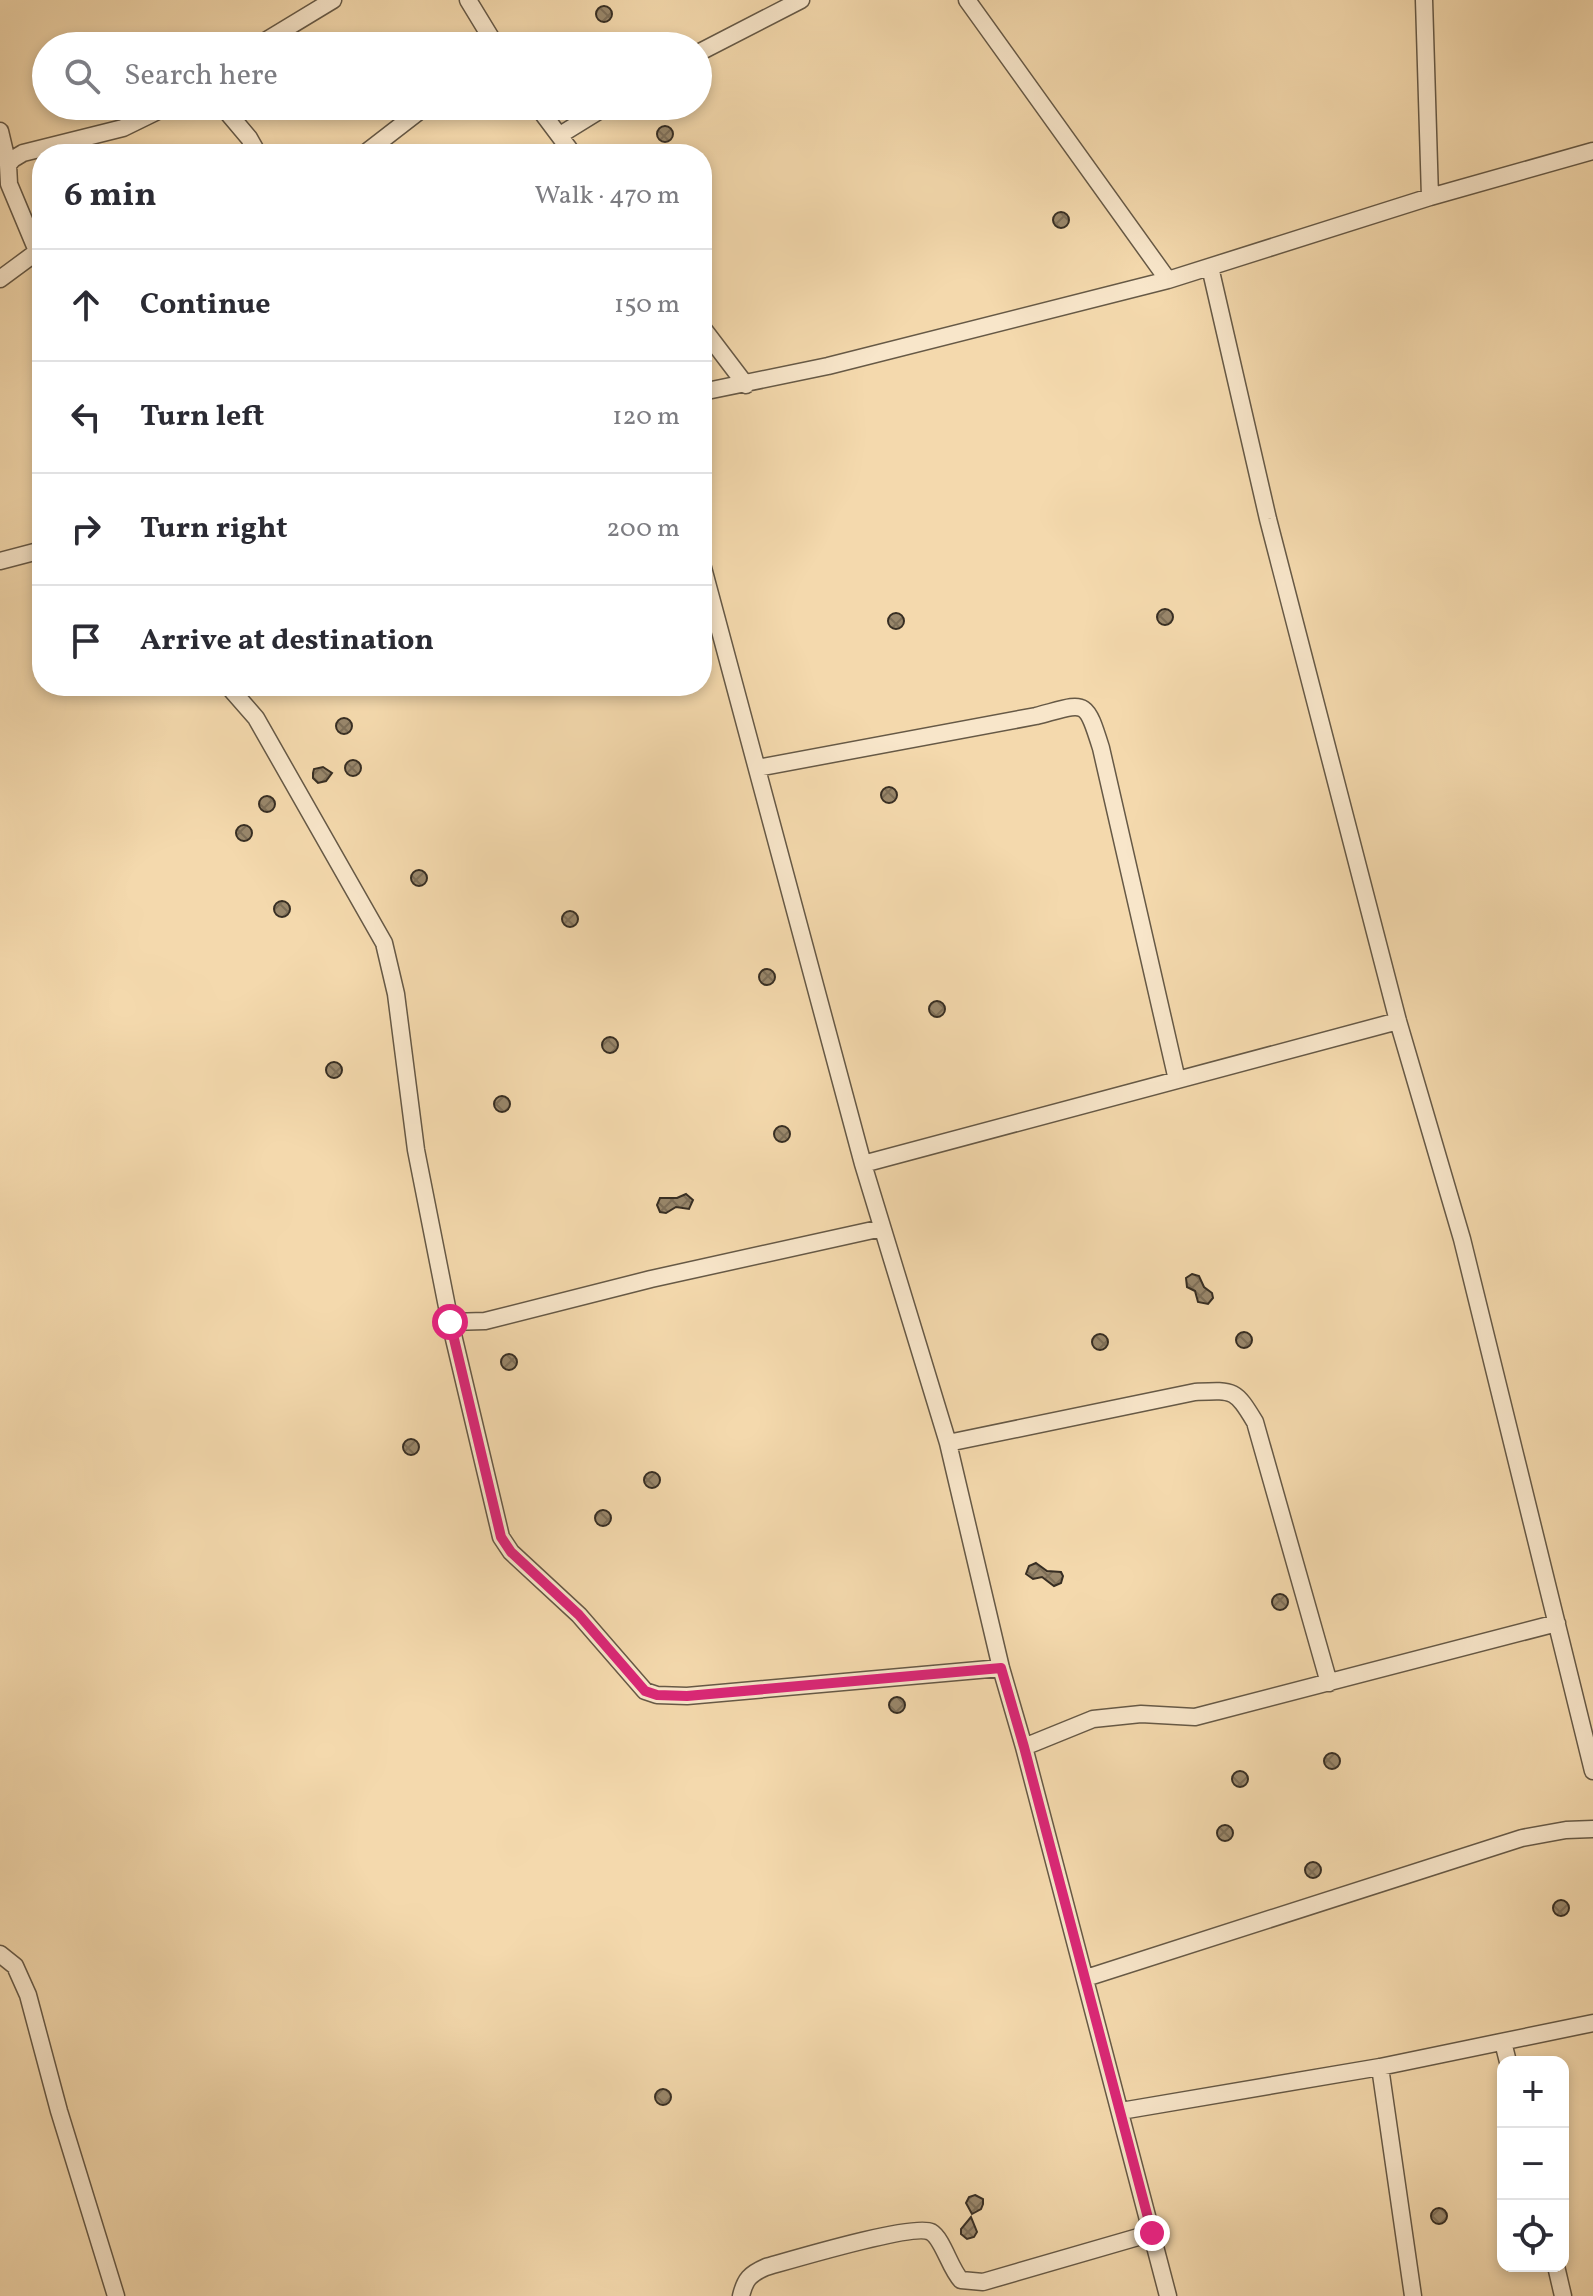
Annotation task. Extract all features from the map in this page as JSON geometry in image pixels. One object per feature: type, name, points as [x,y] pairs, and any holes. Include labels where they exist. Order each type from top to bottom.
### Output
[{"type":"street","points":[[280,32],[333,0]]},
{"type":"street","points":[[468,0],[487,32]]},
{"type":"street","points":[[712,46],[801,0]]},
{"type":"street","points":[[967,0],[1168,280]]},
{"type":"street","points":[[1424,0],[1430,197]]},
{"type":"street","points":[[59,144],[123,128],[139,120]]},
{"type":"street","points":[[234,120],[252,144]]},
{"type":"street","points":[[377,144],[408,120]]},
{"type":"street","points":[[548,120],[566,144]]},
{"type":"street","points":[[560,135],[584,120]]},
{"type":"street","points":[[0,131],[9,184],[32,234]]},
{"type":"street","points":[[8,165],[23,153],[32,151]]},
{"type":"street","points":[[712,390],[985,328],[1168,280],[1430,197],[1593,151]]},
{"type":"street","points":[[0,279],[32,254]]},
{"type":"street","points":[[1210,267],[1268,519],[1398,1021],[1462,1239],[1593,1771]]},
{"type":"street","points":[[712,340],[746,385]]},
{"type":"street","points":[[0,561],[32,553]]},
{"type":"street","points":[[712,601],[863,1164],[948,1443],[1001,1668],[1086,1978],[1168,2296]]},
{"type":"street","points":[[237,696],[256,718],[384,943],[396,994],[416,1150],[450,1322],[501,1537],[511,1552],[579,1615],[645,1691],[657,1695],[687,1696],[1001,1668]]},
{"type":"street","points":[[757,768],[1074,707],[1084,708],[1089,712],[1101,748],[1177,1080]]},
{"type":"street","points":[[863,1164],[1398,1021]]},
{"type":"street","points":[[450,1322],[485,1321],[651,1279],[882,1228]]},
{"type":"street","points":[[948,1443],[1195,1392],[1223,1391],[1239,1396],[1255,1422],[1329,1683]]},
{"type":"street","points":[[1024,1747],[1093,1719],[1141,1714],[1195,1717],[1557,1623]]},
{"type":"street","points":[[1086,1978],[1522,1838],[1566,1830],[1593,1829]]},
{"type":"street","points":[[0,1954],[15,1966],[28,1995],[59,2111],[116,2296]]},
{"type":"street","points":[[1121,2111],[1380,2067],[1593,2023]]},
{"type":"street","points":[[1503,2042],[1506,2056]]},
{"type":"street","points":[[1380,2067],[1413,2296]]},
{"type":"street","points":[[741,2296],[750,2274],[766,2267],[871,2239],[922,2231],[931,2231],[961,2280],[972,2283],[1152,2233]]},
{"type":"street","points":[[1557,2272],[1563,2296]]},
{"type":"building","points":[[601,6],[607,6],[612,14],[610,20],[601,22],[596,17],[596,11]]},
{"type":"building","points":[[662,126],[668,126],[673,134],[671,140],[662,142],[657,137],[657,131]]},
{"type":"building","points":[[1058,212],[1064,212],[1069,220],[1067,226],[1058,228],[1053,223],[1053,217]]},
{"type":"building","points":[[1162,609],[1168,609],[1173,617],[1171,623],[1162,625],[1157,620],[1157,614]]},
{"type":"building","points":[[893,613],[899,613],[904,621],[902,627],[893,629],[888,624],[888,618]]},
{"type":"building","points":[[341,718],[347,718],[352,726],[350,732],[341,734],[336,729],[336,723]]},
{"type":"building","points":[[350,760],[356,760],[361,768],[359,774],[350,776],[345,771],[345,765]]},
{"type":"building","points":[[323,767],[332,773],[326,781],[318,783],[313,778],[314,769]]},
{"type":"building","points":[[886,787],[892,787],[897,795],[895,801],[886,803],[881,798],[881,792]]},
{"type":"building","points":[[264,796],[270,796],[275,804],[273,810],[264,812],[259,807],[259,801]]},
{"type":"building","points":[[241,825],[247,825],[252,833],[250,839],[241,841],[236,836],[236,830]]},
{"type":"building","points":[[416,870],[422,870],[427,878],[425,884],[416,886],[411,881],[411,875]]},
{"type":"building","points":[[279,901],[285,901],[290,909],[288,915],[279,917],[274,912],[274,906]]},
{"type":"building","points":[[567,911],[573,911],[578,919],[576,925],[567,927],[562,922],[562,916]]},
{"type":"building","points":[[764,969],[770,969],[775,977],[773,983],[764,985],[759,980],[759,974]]},
{"type":"building","points":[[934,1001],[940,1001],[945,1009],[943,1015],[934,1017],[929,1012],[929,1006]]},
{"type":"building","points":[[607,1037],[613,1037],[618,1045],[616,1051],[607,1053],[602,1048],[602,1042]]},
{"type":"building","points":[[331,1062],[337,1062],[342,1070],[340,1076],[331,1078],[326,1073],[326,1067]]},
{"type":"building","points":[[499,1096],[505,1096],[510,1104],[508,1110],[499,1112],[494,1107],[494,1101]]},
{"type":"building","points":[[779,1126],[785,1126],[790,1134],[788,1140],[779,1142],[774,1137],[774,1131]]},
{"type":"building","points":[[686,1194],[693,1200],[689,1209],[676,1207],[666,1213],[660,1212],[657,1205],[660,1198],[677,1198]]},
{"type":"building","points":[[1192,1274],[1199,1276],[1204,1287],[1212,1293],[1213,1298],[1208,1304],[1198,1302],[1195,1291],[1187,1287],[1186,1278]]},
{"type":"building","points":[[1241,1332],[1247,1332],[1252,1340],[1250,1346],[1241,1348],[1236,1343],[1236,1337]]},
{"type":"building","points":[[1097,1334],[1103,1334],[1108,1342],[1106,1348],[1097,1350],[1092,1345],[1092,1339]]},
{"type":"building","points":[[506,1354],[512,1354],[517,1362],[515,1368],[506,1370],[501,1365],[501,1359]]},
{"type":"building","points":[[408,1439],[414,1439],[419,1447],[417,1453],[408,1455],[403,1450],[403,1444]]},
{"type":"building","points":[[649,1472],[655,1472],[660,1480],[658,1486],[649,1488],[644,1483],[644,1477]]},
{"type":"building","points":[[600,1510],[606,1510],[611,1518],[609,1524],[600,1526],[595,1521],[595,1515]]},
{"type":"building","points":[[1036,1563],[1047,1571],[1061,1572],[1061,1583],[1054,1586],[1042,1577],[1033,1579],[1026,1574],[1029,1566]]},
{"type":"building","points":[[1277,1594],[1283,1594],[1288,1602],[1286,1608],[1277,1610],[1272,1605],[1272,1599]]},
{"type":"building","points":[[894,1697],[900,1697],[905,1705],[903,1711],[894,1713],[889,1708],[889,1702]]},
{"type":"building","points":[[1329,1753],[1335,1753],[1340,1761],[1338,1767],[1329,1769],[1324,1764],[1324,1758]]},
{"type":"building","points":[[1237,1771],[1243,1771],[1248,1779],[1246,1785],[1237,1787],[1232,1782],[1232,1776]]},
{"type":"building","points":[[1222,1825],[1228,1825],[1233,1833],[1231,1839],[1222,1841],[1217,1836],[1217,1830]]},
{"type":"building","points":[[1310,1862],[1316,1862],[1321,1870],[1319,1876],[1310,1878],[1305,1873],[1305,1867]]},
{"type":"building","points":[[1558,1900],[1564,1900],[1569,1908],[1567,1914],[1558,1916],[1553,1911],[1553,1905]]},
{"type":"building","points":[[660,2089],[666,2089],[671,2097],[669,2103],[660,2105],[655,2100],[655,2094]]},
{"type":"building","points":[[975,2195],[983,2199],[983,2204],[972,2214],[966,2203],[969,2197]]},
{"type":"building","points":[[1436,2208],[1442,2208],[1447,2216],[1445,2222],[1436,2224],[1431,2219],[1431,2213]]},
{"type":"building","points":[[971,2217],[977,2232],[967,2239],[961,2234],[961,2229]]},
{"type":"route","points":[[450,1322],[501,1537],[511,1552],[579,1615],[645,1691],[657,1695],[687,1696],[1001,1668],[1152,2233]]}]
